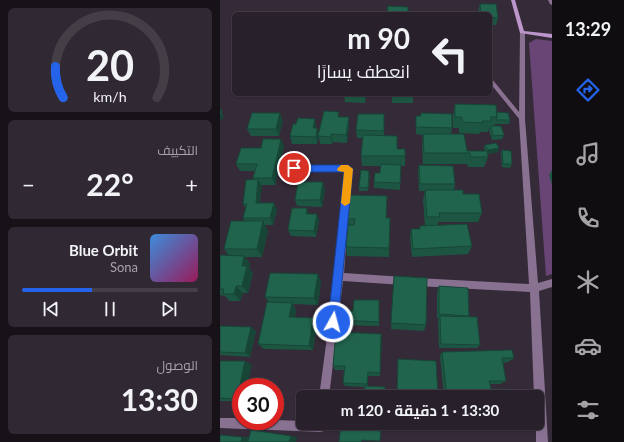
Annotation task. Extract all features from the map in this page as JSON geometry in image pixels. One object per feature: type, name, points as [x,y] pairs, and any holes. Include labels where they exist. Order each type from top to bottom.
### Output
[{"type":"main road","points":[[513,0],[522,32],[552,36]]},
{"type":"street","points":[[522,32],[522,119],[534,288],[542,442]]},
{"type":"street","points":[[294,168],[348,169],[339,278],[325,390]]},
{"type":"street","points":[[339,278],[534,288],[552,283]]},
{"type":"street","points":[[220,423],[296,426]]},
{"type":"lane","points":[[492,82],[522,119]]},
{"type":"shaded area","points":[[536,39],[552,41],[552,274],[546,276],[529,43]]},
{"type":"building","points":[[480,4],[496,4],[498,18],[492,17],[492,12],[481,12]]},
{"type":"building","points":[[388,6],[408,7],[408,12],[387,12]]},
{"type":"building","points":[[455,104],[496,105],[497,117],[491,117],[491,121],[482,121],[483,123],[462,122],[462,117],[455,117]]},
{"type":"building","points":[[324,111],[339,112],[338,117],[349,117],[346,135],[331,134],[331,137],[318,136]]},
{"type":"building","points":[[497,112],[508,113],[510,120],[496,120]]},
{"type":"building","points":[[252,113],[280,113],[276,129],[247,129]]},
{"type":"building","points":[[421,113],[452,114],[452,128],[416,127],[416,116],[421,116]]},
{"type":"building","points":[[358,114],[384,114],[384,131],[356,130]]},
{"type":"building","points":[[298,118],[315,119],[313,128],[317,128],[316,137],[290,136],[293,124],[296,124]]},
{"type":"building","points":[[491,126],[501,126],[504,135],[493,136]]},
{"type":"building","points":[[423,134],[464,134],[467,151],[487,151],[488,157],[471,157],[470,153],[424,153]]},
{"type":"building","points":[[363,135],[397,136],[397,149],[405,149],[405,156],[361,156]]},
{"type":"building","points":[[263,139],[281,139],[272,178],[253,178],[257,164],[236,164],[241,148],[261,148]]},
{"type":"building","points":[[496,143],[499,148],[488,150],[485,145]]},
{"type":"building","points":[[502,150],[511,151],[512,164],[503,164]]},
{"type":"building","points":[[381,164],[401,165],[400,183],[374,182],[375,173],[380,173]]},
{"type":"building","points":[[419,165],[453,166],[455,184],[420,184]]},
{"type":"building","points":[[361,170],[369,171],[368,188],[359,187]]},
{"type":"building","points":[[258,179],[256,203],[274,203],[270,218],[243,218],[247,204],[243,204],[246,180]]},
{"type":"building","points":[[298,182],[323,182],[320,200],[295,200]]},
{"type":"building","points":[[425,190],[463,190],[463,194],[479,194],[482,213],[439,213],[440,217],[427,217]]},
{"type":"building","points":[[347,195],[387,196],[386,218],[390,218],[389,248],[346,247],[348,225],[354,225],[355,219],[345,219]]},
{"type":"building","points":[[292,208],[307,208],[306,214],[317,214],[314,231],[288,230]]},
{"type":"building","points":[[231,221],[263,221],[257,249],[224,249]]},
{"type":"building","points":[[467,224],[472,246],[413,249],[411,229],[420,229],[420,226]]},
{"type":"building","points":[[220,255],[244,256],[242,266],[247,266],[242,286],[236,286],[234,294],[223,294],[224,289],[220,289]]},
{"type":"building","points":[[270,273],[318,274],[314,298],[265,297]]},
{"type":"building","points":[[394,276],[427,278],[426,325],[391,323]]},
{"type":"building","points":[[439,286],[468,288],[469,316],[439,314]]},
{"type":"building","points":[[354,300],[379,300],[379,322],[341,320],[342,310],[353,311]]},
{"type":"building","points":[[267,302],[292,303],[289,317],[313,318],[309,346],[258,344]]},
{"type":"building","points":[[440,316],[477,317],[480,345],[441,344]]},
{"type":"building","points":[[220,326],[251,327],[245,353],[220,352]]},
{"type":"building","points":[[336,332],[381,334],[380,373],[368,372],[367,384],[343,383],[345,366],[333,366]]},
{"type":"building","points":[[512,350],[514,358],[502,358],[506,381],[489,381],[491,389],[506,390],[446,390],[442,352]]},
{"type":"building","points":[[398,359],[436,361],[438,390],[397,390]]},
{"type":"building","points":[[220,361],[245,361],[241,378],[232,378],[232,399],[220,398]]},
{"type":"building","points":[[365,386],[385,387],[385,390],[364,390]]},
{"type":"building","points":[[251,430],[291,436],[289,442],[248,442]]},
{"type":"building","points":[[340,430],[381,430],[380,441],[362,440],[361,442],[339,442]]},
{"type":"building","points":[[220,435],[242,437],[241,442],[220,442]]},
{"type":"slow traffic","points":[[341,169],[348,169],[345,203]]},
{"type":"route","points":[[294,168],[348,169],[339,278],[333,322]]}]
